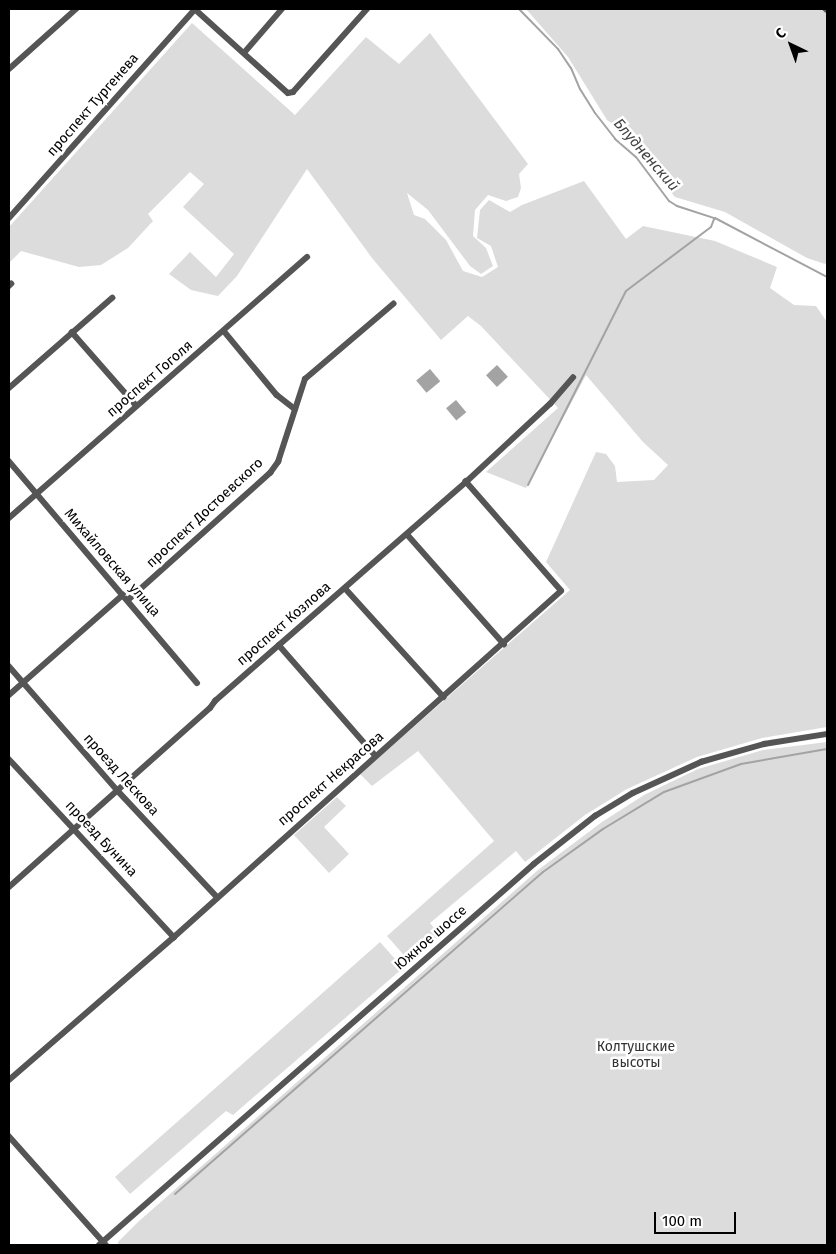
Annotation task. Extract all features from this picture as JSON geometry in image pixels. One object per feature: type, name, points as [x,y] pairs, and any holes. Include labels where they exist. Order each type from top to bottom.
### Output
[{"type":"street","points":[[9,69],[76,9]]},
{"type":"street","points":[[195,9],[288,93],[294,92],[367,9]]},
{"type":"street","name":"проспект Тургенева","points":[[9,218],[195,9]]},
{"type":"street","points":[[244,53],[282,9]]},
{"type":"street","name":"проспект Гоголя","points":[[9,518],[307,257]]},
{"type":"street","points":[[9,387],[112,298]]},
{"type":"street","name":"проспект Достоевского","points":[[9,695],[270,473],[278,462],[305,379],[393,304]]},
{"type":"street","points":[[224,331],[277,395],[295,409]]},
{"type":"street","points":[[72,332],[136,405]]},
{"type":"street","name":"проспект Козлова","points":[[9,887],[279,645],[466,482],[550,404],[573,378]]},
{"type":"street","name":"Михайловская улица","points":[[9,461],[38,494],[40,500],[126,597],[197,683]]},
{"type":"street","name":"проспект Некрасова","points":[[9,1080],[174,937],[375,755],[444,697],[561,591],[466,482]]},
{"type":"street","points":[[406,534],[504,644]]},
{"type":"street","points":[[345,588],[444,697]]},
{"type":"street","points":[[279,645],[375,755]]},
{"type":"street","name":"проезд Лескова","points":[[9,666],[118,791],[218,898]]},
{"type":"street","name":"Южное шоссе","points":[[102,1244],[534,864],[595,816],[633,793],[700,762],[764,744],[827,734]]},
{"type":"street","name":"проезд Бунина","points":[[9,760],[174,937]]},
{"type":"street","points":[[9,1136],[102,1244]]},
{"type":"green space","points":[[526,9],[821,9],[827,14],[827,262],[825,264],[807,258],[725,212],[675,197],[655,173],[630,135],[607,120],[568,57]]},
{"type":"green space","points":[[192,23],[295,115],[366,37],[399,64],[430,33],[528,164],[519,174],[521,188],[518,197],[506,201],[488,195],[475,210],[473,236],[486,248],[493,266],[481,274],[470,266],[428,210],[407,193],[414,215],[425,219],[446,240],[463,271],[482,277],[498,267],[491,246],[477,238],[480,210],[489,200],[510,212],[522,205],[584,181],[626,239],[643,226],[715,241],[777,267],[770,288],[794,305],[816,306],[827,322],[827,727],[762,738],[697,757],[627,789],[585,815],[525,862],[516,851],[430,923],[440,936],[410,962],[387,936],[494,841],[418,751],[372,786],[360,774],[570,590],[546,562],[596,452],[606,454],[615,466],[617,482],[654,480],[668,465],[643,442],[586,375],[526,488],[486,472],[558,408],[481,326],[468,316],[441,340],[372,258],[307,169],[237,276],[218,296],[191,290],[169,274],[190,252],[216,277],[234,254],[183,207],[204,184],[190,172],[148,214],[153,221],[128,248],[101,265],[79,267],[21,251],[9,263],[9,227]]},
{"type":"green space","name":"Колтушские высоты","points":[[827,742],[827,1245],[118,1245],[118,1242],[138,1222],[538,870],[602,822],[644,795],[698,769],[763,750]]},
{"type":"green space","points":[[337,797],[346,806],[324,827],[349,854],[329,873],[294,835]]},
{"type":"green space","points":[[380,942],[403,968],[233,1115],[226,1111],[130,1194],[115,1177]]},
{"type":"shaded area","points":[[497,365],[508,377],[497,387],[486,375]]},
{"type":"shaded area","points":[[430,369],[440,381],[426,393],[416,381]]},
{"type":"shaded area","points":[[456,400],[466,412],[456,421],[446,408]]},
{"type":"waterway","name":"Блудненский","points":[[519,9],[558,49],[571,68],[580,89],[595,113],[615,139],[636,157],[669,201],[677,206],[715,218],[827,277]]},
{"type":"waterway","points":[[528,485],[626,291],[711,227],[714,219]]},
{"type":"waterway","points":[[175,1194],[543,872],[603,829],[664,792],[741,764],[827,749]]}]
